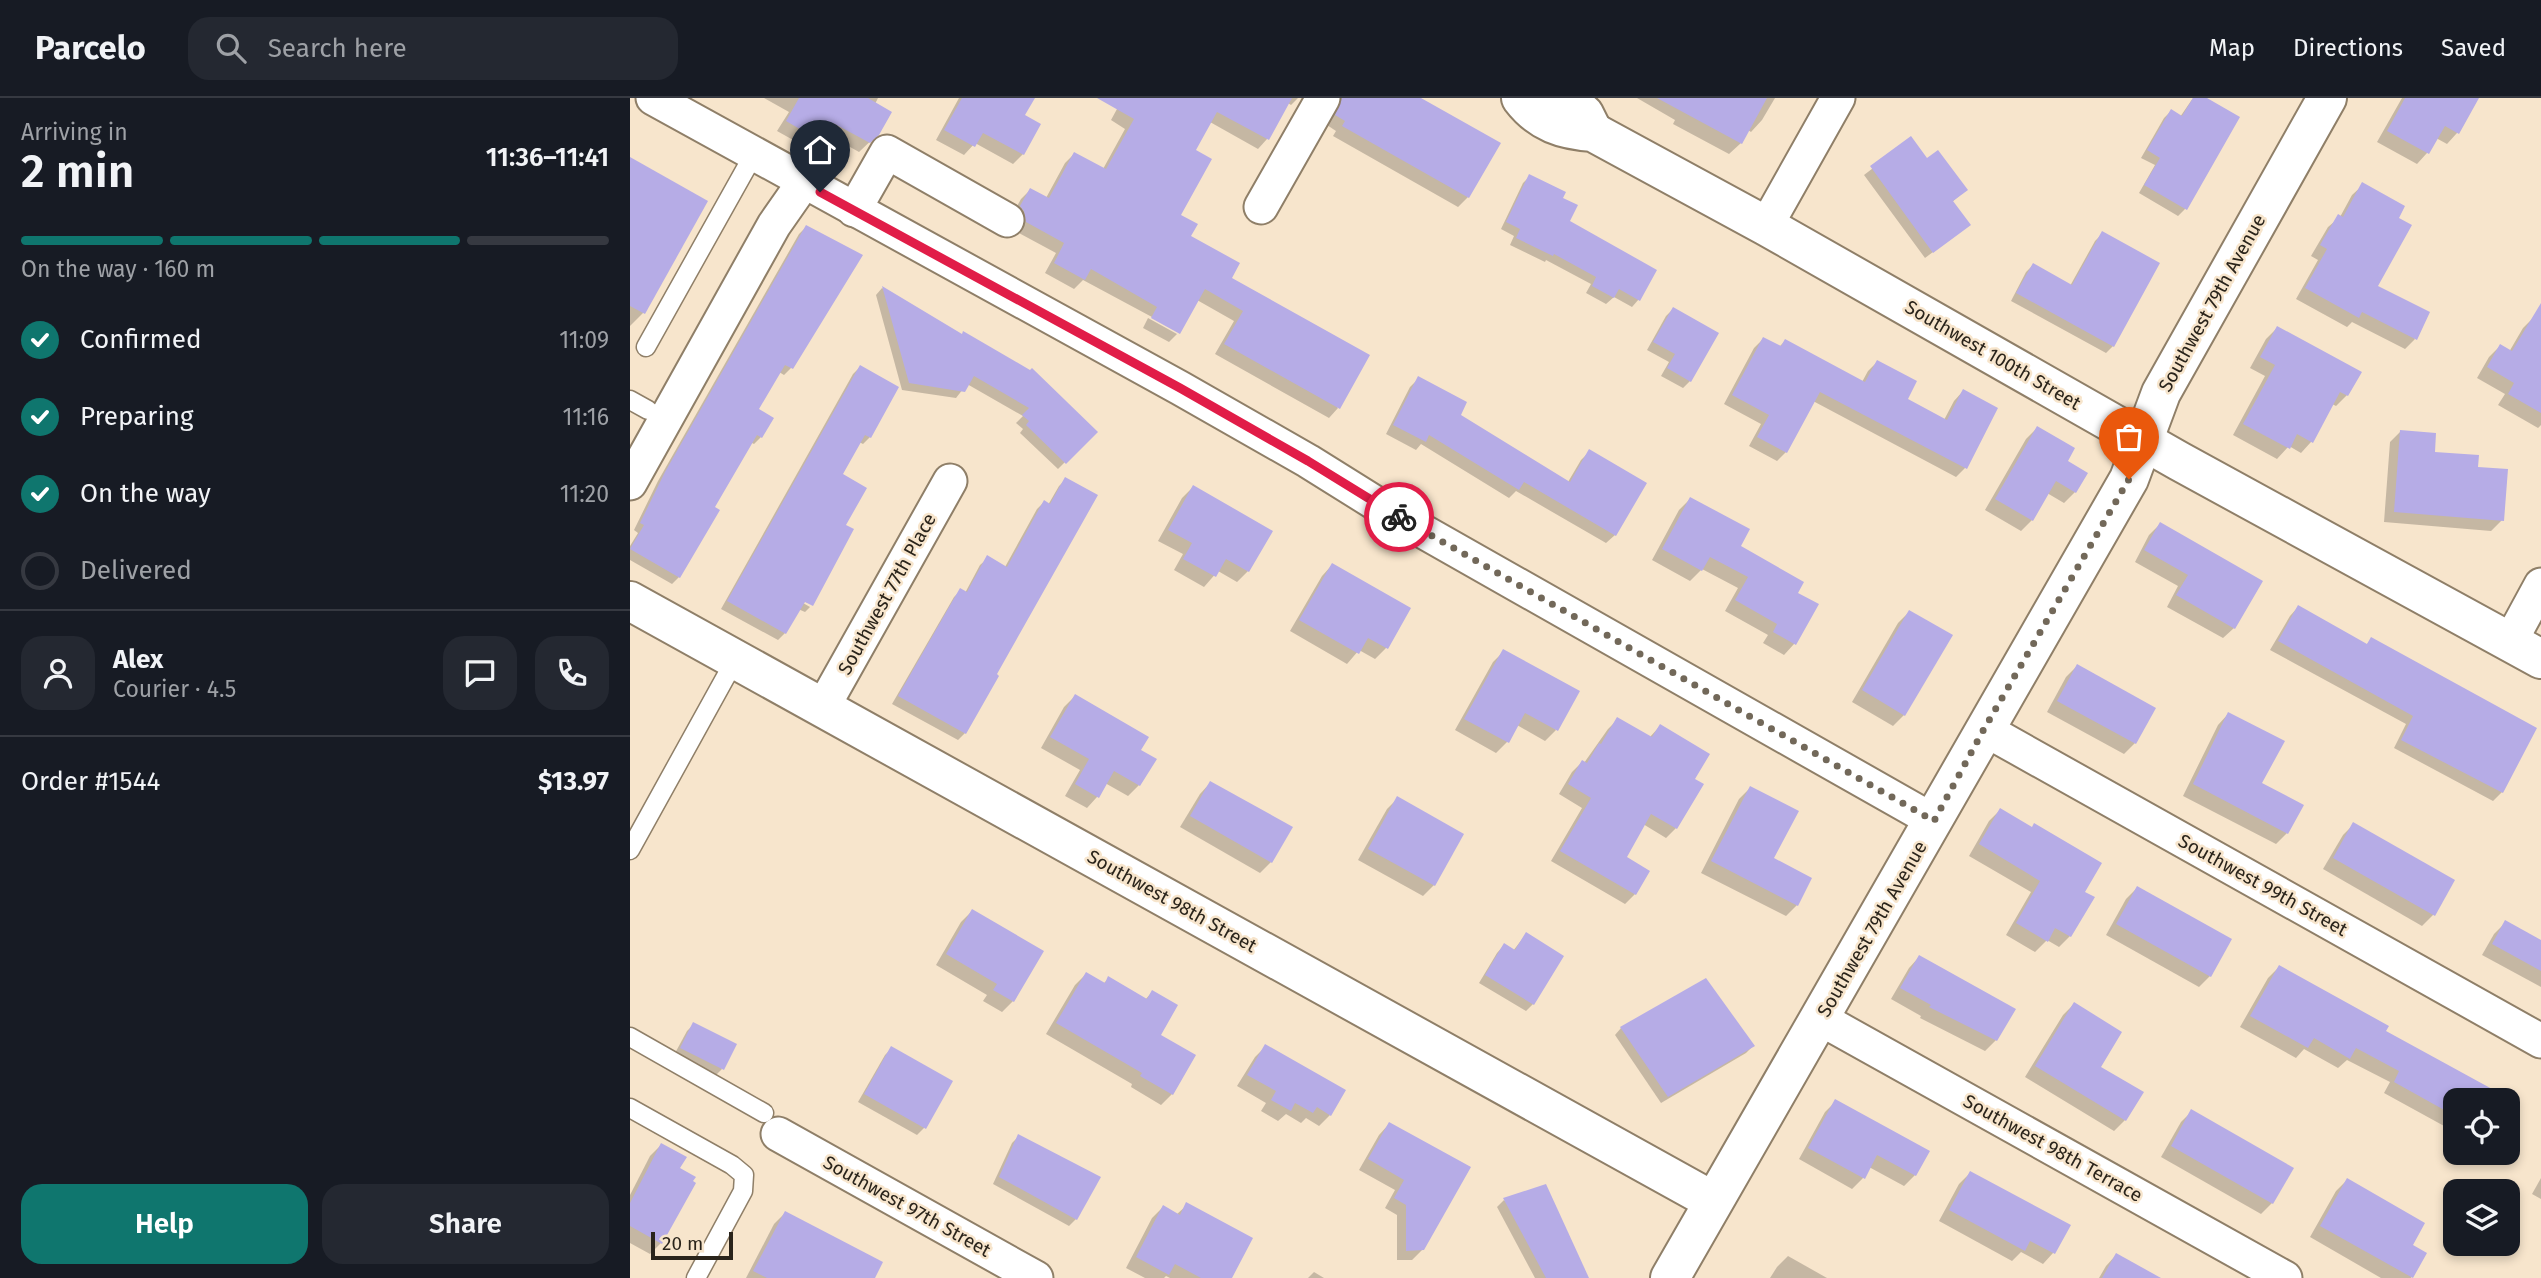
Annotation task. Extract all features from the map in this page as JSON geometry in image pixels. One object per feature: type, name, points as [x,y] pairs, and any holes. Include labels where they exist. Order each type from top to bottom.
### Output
[{"type":"street","points":[[653,98],[1180,388],[1308,461],[1396,516],[1934,821]]},
{"type":"street","points":[[1261,206],[1323,98]]},
{"type":"street","name":"Southwest 100th Street","points":[[1521,98],[1535,113],[1552,124],[1571,130],[1593,132],[2525,651]]},
{"type":"street","name":"Southwest 100th Street","points":[[1563,98],[1584,114],[1593,132]]},
{"type":"street","points":[[1766,226],[1838,98]]},
{"type":"street","name":"Southwest 79th Avenue","points":[[1670,1278],[2129,479],[2161,393],[2327,98]]},
{"type":"street","points":[[854,210],[887,152],[1007,219]]},
{"type":"street","points":[[630,483],[775,225],[804,182]]},
{"type":"street","name":"Southwest 77th Place","points":[[824,707],[950,481]]},
{"type":"street","points":[[2525,651],[2541,585]]},
{"type":"street","name":"Southwest 98th Street","points":[[630,601],[1713,1201]]},
{"type":"street","name":"Southwest 99th Street","points":[[1984,729],[2541,1041]]},
{"type":"street","name":"Southwest 98th Terrace","points":[[1821,1019],[2285,1278]]},
{"type":"street","name":"Southwest 97th Street","points":[[771,1123],[1036,1278]]},
{"type":"lane","points":[[646,347],[754,154]]},
{"type":"lane","points":[[630,400],[648,410]]},
{"type":"lane","points":[[630,850],[735,660]]},
{"type":"lane","name":"Southwest 97th Street","points":[[630,1037],[771,1123]]},
{"type":"lane","points":[[630,1108],[732,1165],[744,1175],[743,1191],[696,1278]]},
{"type":"building","points":[[799,98],[868,98],[892,112],[879,135],[870,143],[833,123],[822,142],[786,121]]},
{"type":"building","points":[[962,98],[1035,98],[1025,115],[1041,124],[1024,155],[983,133],[975,147],[944,130]]},
{"type":"building","points":[[1097,98],[1292,98],[1269,140],[1217,112],[1196,150],[1212,159],[1181,215],[1198,224],[1191,236],[1240,263],[1232,278],[1370,355],[1340,409],[1224,344],[1243,311],[1205,289],[1180,334],[1151,318],[1157,307],[1091,269],[1085,280],[1054,263],[1064,243],[1026,222],[1020,206],[1030,188],[1049,198],[1074,152],[1106,169],[1134,119]]},
{"type":"building","points":[[1342,98],[1421,98],[1501,143],[1469,198],[1342,126],[1345,121],[1335,115]]},
{"type":"building","points":[[1657,98],[1767,98],[1742,144]]},
{"type":"building","points":[[2193,98],[2207,98],[2240,117],[2187,210],[2144,185],[2160,158],[2147,150],[2171,109],[2182,116]]},
{"type":"building","points":[[2405,98],[2479,98],[2459,134],[2445,126],[2429,154],[2387,131]]},
{"type":"building","points":[[1911,136],[1927,158],[1938,150],[1968,190],[1953,201],[1971,225],[1933,253],[1870,166]]},
{"type":"building","points":[[630,157],[708,201],[645,314],[630,306]]},
{"type":"building","points":[[1529,174],[1566,192],[1563,198],[1578,205],[1570,221],[1657,270],[1640,301],[1619,289],[1614,298],[1592,286],[1596,277],[1554,254],[1553,256],[1516,238],[1520,229],[1506,222]]},
{"type":"building","points":[[2362,182],[2405,206],[2399,218],[2412,225],[2378,286],[2430,312],[2417,340],[2362,312],[2359,318],[2305,288],[2327,249],[2320,245],[2338,214],[2343,217]]},
{"type":"building","points":[[806,225],[863,255],[793,369],[785,365],[759,409],[774,418],[762,438],[757,435],[715,507],[720,510],[680,578],[630,549],[644,525],[640,523],[665,472]]},
{"type":"building","points":[[2102,231],[2160,263],[2114,347],[2016,293],[2033,263],[2072,285]]},
{"type":"building","points":[[882,286],[962,334],[963,331],[1030,370],[1032,368],[1098,432],[1066,464],[1026,425],[1029,421],[1022,415],[1029,408],[974,376],[965,392],[909,383]]},
{"type":"building","points":[[2541,303],[2541,413],[2508,394],[2514,383],[2487,367],[2500,344],[2512,351]]},
{"type":"building","points":[[1673,307],[1719,333],[1691,382],[1667,368],[1675,354],[1653,342]]},
{"type":"building","points":[[2277,326],[2362,372],[2348,396],[2340,392],[2313,443],[2297,434],[2290,449],[2243,424],[2275,365],[2260,357]]},
{"type":"building","points":[[1763,337],[1781,346],[1785,339],[1865,382],[1877,360],[1917,381],[1908,399],[1947,420],[1963,389],[1998,408],[1967,469],[1820,392],[1787,453],[1757,437],[1769,415],[1732,395]]},
{"type":"building","points":[[860,365],[899,387],[871,438],[865,435],[843,474],[867,488],[846,525],[854,529],[813,606],[805,602],[786,634],[727,601]]},
{"type":"building","points":[[1418,376],[1467,402],[1461,415],[1570,482],[1589,449],[1647,483],[1616,536],[1524,482],[1519,490],[1429,435],[1426,442],[1393,425]]},
{"type":"building","points":[[2037,426],[2075,448],[2068,461],[2088,473],[2076,493],[2056,481],[2033,521],[1995,499]]},
{"type":"building","points":[[2400,430],[2436,433],[2435,452],[2479,455],[2478,467],[2508,469],[2504,521],[2394,512]]},
{"type":"building","points":[[1065,477],[1098,495],[966,734],[898,696],[960,588],[967,592],[987,555],[1007,567],[1044,500],[1050,504]]},
{"type":"building","points":[[1193,485],[1273,531],[1249,572],[1226,559],[1216,577],[1183,559],[1192,543],[1168,530]]},
{"type":"building","points":[[1690,497],[1750,529],[1741,546],[1804,582],[1798,593],[1819,604],[1796,645],[1773,632],[1777,624],[1735,600],[1748,577],[1710,557],[1702,571],[1662,549]]},
{"type":"building","points":[[2160,522],[2263,581],[2235,629],[2176,595],[2188,575],[2144,550]]},
{"type":"building","points":[[1332,563],[1411,608],[1388,649],[1368,638],[1359,654],[1299,620]]},
{"type":"building","points":[[2298,605],[2367,644],[2371,637],[2537,728],[2503,793],[2401,740],[2413,716],[2278,641]]},
{"type":"building","points":[[1909,610],[1953,635],[1905,716],[1862,690]]},
{"type":"building","points":[[1503,649],[1580,691],[1558,731],[1525,713],[1509,743],[1464,719]]},
{"type":"building","points":[[2077,664],[2156,708],[2136,744],[2057,701]]},
{"type":"building","points":[[1075,694],[1149,737],[1141,750],[1157,759],[1140,786],[1114,771],[1099,798],[1075,784],[1089,759],[1050,737]]},
{"type":"building","points":[[2228,712],[2285,741],[2262,783],[2304,805],[2288,834],[2193,784]]},
{"type":"building","points":[[1617,717],[1652,737],[1660,724],[1710,754],[1695,779],[1704,784],[1677,829],[1651,814],[1627,857],[1650,871],[1636,895],[1560,851],[1591,798],[1568,784],[1582,760],[1587,763],[1599,743],[1601,744]]},
{"type":"building","points":[[1210,781],[1293,827],[1272,863],[1190,816]]},
{"type":"building","points":[[1750,786],[1799,811],[1774,858],[1812,878],[1798,906],[1711,861]]},
{"type":"building","points":[[1397,796],[1464,834],[1435,886],[1368,849]]},
{"type":"building","points":[[2000,808],[2032,827],[2034,823],[2102,863],[2085,892],[2095,897],[2071,937],[2055,928],[2048,942],[2016,923],[2040,881],[1979,844]]},
{"type":"building","points":[[2353,822],[2455,880],[2435,916],[2333,858]]},
{"type":"building","points":[[2137,886],[2232,939],[2211,977],[2116,924]]},
{"type":"building","points":[[972,909],[1044,951],[1014,1002],[993,990],[997,984],[946,954]]},
{"type":"building","points":[[2505,920],[2541,940],[2541,971],[2492,944]]},
{"type":"building","points":[[1526,932],[1564,956],[1534,1005],[1485,975],[1504,943],[1515,950]]},
{"type":"building","points":[[1919,955],[2016,1009],[1997,1041],[1929,1007],[1931,1005],[1900,988]]},
{"type":"building","points":[[2279,965],[2389,1026],[2386,1031],[2490,1088],[2443,1088],[2443,1109],[2394,1082],[2399,1071],[2356,1048],[2350,1059],[2314,1038],[2308,1048],[2250,1016]]},
{"type":"building","points":[[1086,972],[1105,983],[1108,976],[1147,999],[1152,990],[1178,1005],[1161,1035],[1196,1055],[1173,1095],[1140,1076],[1142,1073],[1056,1023]]},
{"type":"building","points":[[1706,978],[1755,1046],[1668,1097],[1620,1027]]},
{"type":"building","points":[[2074,1002],[2122,1032],[2101,1067],[2144,1092],[2126,1121],[2035,1066]]},
{"type":"building","points":[[693,1022],[737,1044],[724,1070],[680,1048]]},
{"type":"building","points":[[1265,1044],[1346,1090],[1331,1116],[1317,1107],[1313,1113],[1295,1103],[1291,1111],[1271,1100],[1276,1091],[1247,1075]]},
{"type":"building","points":[[891,1046],[953,1081],[926,1129],[864,1094]]},
{"type":"building","points":[[1835,1099],[1930,1151],[1916,1176],[1877,1155],[1865,1179],[1808,1148]]},
{"type":"building","points":[[2191,1109],[2294,1168],[2273,1204],[2171,1146]]},
{"type":"building","points":[[1389,1122],[1471,1167],[1424,1250],[1406,1251],[1406,1205],[1394,1198],[1404,1180],[1368,1159]]},
{"type":"building","points":[[1018,1134],[1101,1177],[1077,1220],[999,1177]]},
{"type":"building","points":[[661,1143],[687,1157],[680,1168],[696,1177],[693,1181],[696,1183],[662,1244],[630,1226],[630,1203]]},
{"type":"building","points":[[1970,1171],[2071,1225],[2055,1254],[2030,1241],[2025,1251],[1949,1210]]},
{"type":"building","points":[[2347,1178],[2425,1223],[2413,1245],[2427,1253],[2413,1278],[2320,1226]]},
{"type":"building","points":[[1546,1184],[1589,1278],[1546,1278],[1503,1198]]},
{"type":"building","points":[[1186,1202],[1253,1238],[1232,1278],[1201,1278],[1175,1264],[1169,1275],[1136,1257],[1163,1205],[1180,1215]]},
{"type":"building","points":[[785,1211],[883,1262],[875,1278],[767,1278],[753,1271]]},
{"type":"building","points":[[2116,1253],[2161,1278],[2102,1278]]},
{"type":"way so far","points":[[1399,517],[1934,821],[1984,729],[2129,479]]},
{"type":"route","points":[[820,192],[1180,388],[1399,517]]}]
